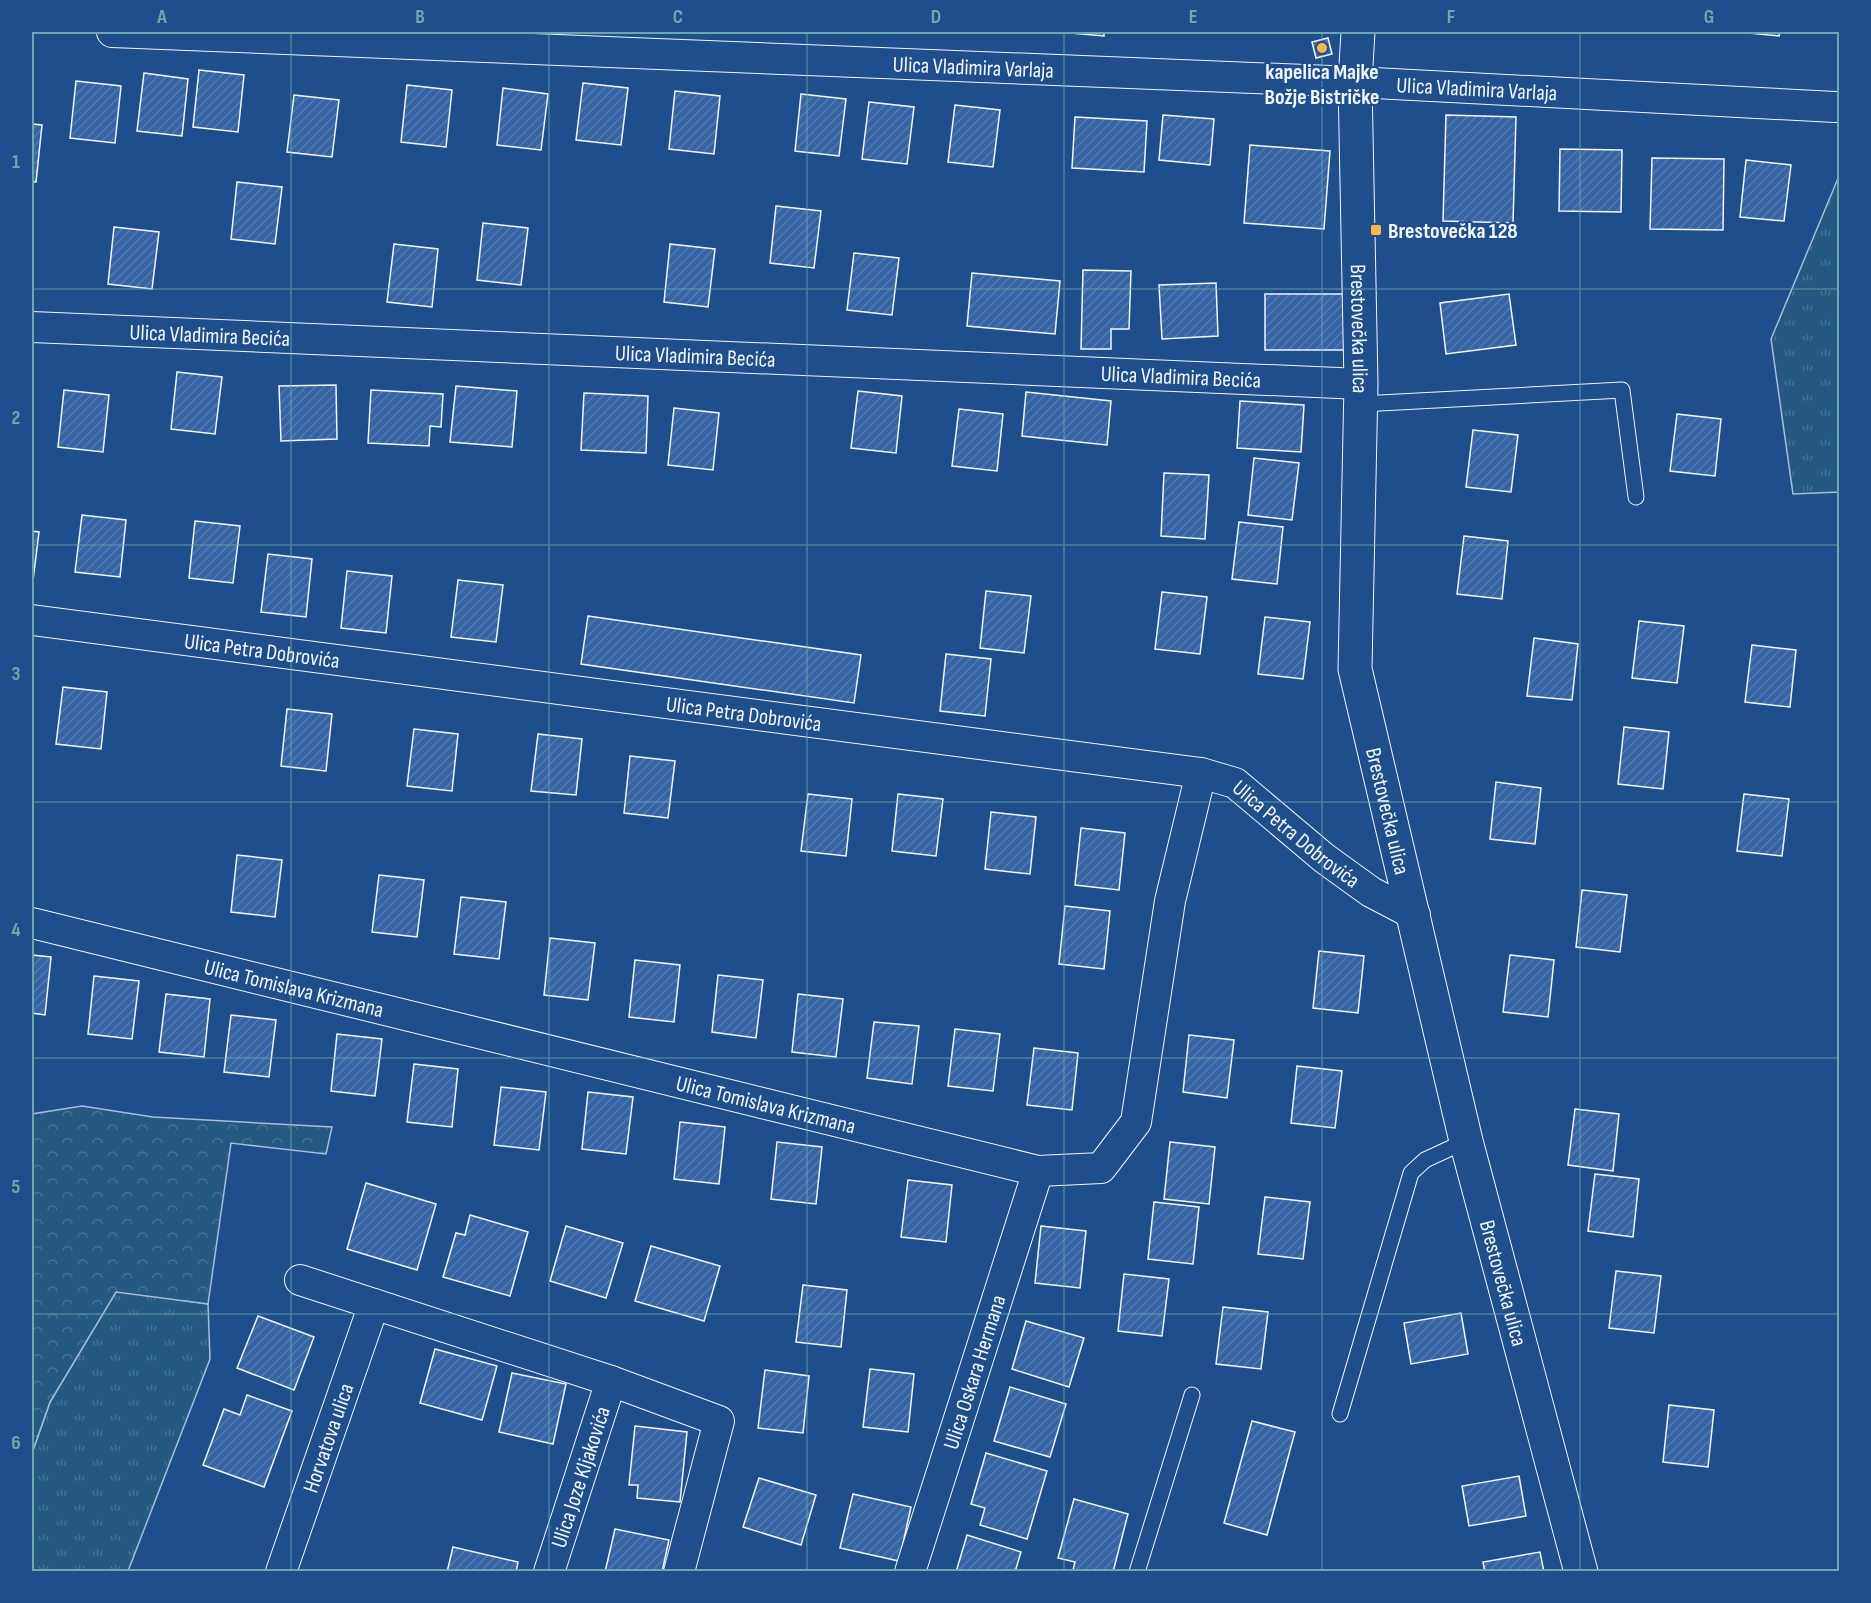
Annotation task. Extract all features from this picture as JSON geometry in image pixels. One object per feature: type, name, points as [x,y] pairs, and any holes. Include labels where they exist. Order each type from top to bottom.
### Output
[{"type":"street","name":"Ulica Vladimira Varlaja","points":[[112,32],[1355,82],[1835,106]]},
{"type":"street","name":"Brestovečka ulica","points":[[1358,32],[1355,82],[1361,394],[1355,669],[1415,915],[1466,1141],[1581,1572]]},
{"type":"street","name":"Ulica Vladimira Becića","points":[[32,327],[1361,394]]},
{"type":"street","name":"Ulica Petra Dobrovića","points":[[32,620],[1202,773],[1235,783],[1324,858],[1371,892],[1415,915]]},
{"type":"street","name":"Ulica Tomislava Krizmana","points":[[32,923],[1038,1172],[1101,1168],[1136,1122],[1170,901],[1202,773]]},
{"type":"street","name":"Ulica Oskara Hermana","points":[[910,1572],[1038,1172]]},
{"type":"street","points":[[300,1280],[611,1381],[719,1421],[679,1572]]},
{"type":"street","name":"Horvatova ulica","points":[[281,1572],[374,1304]]},
{"type":"street","name":"Ulica Joze Kljakovića","points":[[549,1572],[611,1381]]},
{"type":"lane","points":[[1361,394],[1622,390],[1636,497]]},
{"type":"lane","points":[[1340,1414],[1411,1173],[1425,1160],[1466,1141]]},
{"type":"lane","points":[[1137,1572],[1192,1395]]},
{"type":"green space","points":[[1839,176],[1839,492],[1793,494],[1771,339]]},
{"type":"green space","points":[[82,1106],[153,1117],[332,1127],[326,1154],[231,1143],[208,1304],[116,1292],[50,1402],[32,1453],[32,1114]]},
{"type":"green space","points":[[116,1291],[208,1304],[210,1359],[128,1571],[32,1571],[32,1453],[50,1402]]},
{"type":"building","points":[[1059,32],[1104,32],[1104,36]]},
{"type":"building","points":[[1738,32],[1780,32],[1779,36]]},
{"type":"building","name":"kapelica Majke Božje Bistričke","points":[[1328,38],[1332,54],[1316,58],[1312,42]]},
{"type":"building","points":[[199,70],[244,75],[238,132],[193,127]]},
{"type":"building","points":[[144,73],[188,79],[182,136],[137,131]]},
{"type":"building","points":[[76,81],[121,86],[115,143],[70,138]]},
{"type":"building","points":[[583,83],[628,88],[621,145],[576,140]]},
{"type":"building","points":[[407,85],[452,90],[446,147],[401,142]]},
{"type":"building","points":[[503,88],[548,94],[541,150],[497,145]]},
{"type":"building","points":[[675,91],[720,96],[714,154],[669,149]]},
{"type":"building","points":[[801,94],[846,99],[839,156],[795,151]]},
{"type":"building","points":[[294,95],[339,100],[332,157],[287,152]]},
{"type":"building","points":[[869,102],[914,107],[907,164],[862,159]]},
{"type":"building","points":[[955,105],[1000,110],[993,167],[948,162]]},
{"type":"building","points":[[1163,115],[1214,119],[1210,165],[1159,160]]},
{"type":"building","points":[[1446,115],[1516,117],[1513,223],[1443,221]]},
{"type":"building","points":[[1075,117],[1147,121],[1144,172],[1072,168]]},
{"type":"building","points":[[32,124],[42,125],[36,182],[32,182]]},
{"type":"building","points":[[1250,145],[1330,151],[1324,229],[1244,223]]},
{"type":"building","points":[[1560,149],[1622,150],[1621,212],[1559,211]]},
{"type":"building","points":[[1652,158],[1724,159],[1723,230],[1650,229]]},
{"type":"building","points":[[1746,160],[1791,165],[1784,221],[1740,217]]},
{"type":"building","points":[[237,182],[282,187],[275,244],[231,239]]},
{"type":"building","points":[[776,206],[821,211],[814,268],[770,263]]},
{"type":"building","points":[[483,223],[528,228],[521,285],[477,280]]},
{"type":"building","points":[[114,227],[159,232],[152,289],[108,284]]},
{"type":"building","points":[[394,244],[438,249],[432,307],[387,302]]},
{"type":"building","points":[[670,244],[715,249],[708,307],[664,302]]},
{"type":"building","points":[[854,253],[899,258],[892,315],[847,310]]},
{"type":"building","points":[[1083,270],[1131,271],[1129,329],[1111,329],[1111,349],[1081,349]]},
{"type":"building","points":[[972,273],[1060,281],[1055,334],[967,326]]},
{"type":"building","points":[[1216,283],[1218,336],[1162,339],[1159,285]]},
{"type":"building","points":[[1265,294],[1346,294],[1346,350],[1265,350]]},
{"type":"building","points":[[1509,294],[1516,345],[1446,354],[1440,303]]},
{"type":"building","points":[[177,372],[222,377],[215,434],[171,429]]},
{"type":"building","points":[[336,385],[337,439],[281,441],[279,386]]},
{"type":"building","points":[[456,386],[517,391],[512,447],[450,442]]},
{"type":"building","points":[[64,390],[109,395],[103,452],[58,447]]},
{"type":"building","points":[[371,390],[443,394],[441,427],[430,426],[429,446],[368,443]]},
{"type":"building","points":[[858,391],[902,396],[896,453],[851,448]]},
{"type":"building","points":[[1026,392],[1111,401],[1107,445],[1022,436]]},
{"type":"building","points":[[584,393],[648,396],[646,453],[581,450]]},
{"type":"building","points":[[1240,401],[1304,405],[1301,452],[1237,448]]},
{"type":"building","points":[[674,408],[719,413],[713,470],[668,465]]},
{"type":"building","points":[[959,409],[1003,414],[997,471],[952,466]]},
{"type":"building","points":[[1677,414],[1721,419],[1715,476],[1670,471]]},
{"type":"building","points":[[1473,430],[1518,435],[1511,492],[1466,487]]},
{"type":"building","points":[[1254,458],[1299,463],[1292,520],[1248,515]]},
{"type":"building","points":[[1164,473],[1209,475],[1205,539],[1161,536]]},
{"type":"building","points":[[82,515],[126,520],[120,577],[75,572]]},
{"type":"building","points":[[195,521],[240,526],[233,583],[189,578]]},
{"type":"building","points":[[1239,522],[1283,527],[1277,584],[1232,579]]},
{"type":"building","points":[[32,531],[39,532],[32,589]]},
{"type":"building","points":[[1464,536],[1508,541],[1502,599],[1457,594]]},
{"type":"building","points":[[268,554],[312,559],[306,617],[261,612]]},
{"type":"building","points":[[347,571],[392,576],[386,633],[341,628]]},
{"type":"building","points":[[458,580],[503,585],[496,642],[451,637]]},
{"type":"building","points":[[986,591],[1031,596],[1024,653],[980,648]]},
{"type":"building","points":[[1162,592],[1207,597],[1200,654],[1155,649]]},
{"type":"building","points":[[588,616],[861,655],[854,703],[581,664]]},
{"type":"building","points":[[1265,617],[1310,622],[1303,679],[1258,674]]},
{"type":"building","points":[[1639,621],[1684,626],[1677,683],[1632,678]]},
{"type":"building","points":[[1534,638],[1578,644],[1572,700],[1527,696]]},
{"type":"building","points":[[1752,645],[1796,650],[1790,707],[1745,702]]},
{"type":"building","points":[[946,654],[991,659],[985,716],[940,711]]},
{"type":"building","points":[[63,687],[107,692],[101,749],[56,744]]},
{"type":"building","points":[[287,709],[332,714],[326,771],[281,766]]},
{"type":"building","points":[[1624,727],[1669,732],[1663,789],[1618,784]]},
{"type":"building","points":[[414,729],[458,734],[452,791],[407,786]]},
{"type":"building","points":[[538,734],[582,739],[576,795],[531,791]]},
{"type":"building","points":[[630,756],[675,761],[668,818],[624,813]]},
{"type":"building","points":[[1496,782],[1541,788],[1535,844],[1490,839]]},
{"type":"building","points":[[808,794],[852,799],[846,856],[801,851]]},
{"type":"building","points":[[898,794],[943,799],[936,856],[892,851]]},
{"type":"building","points":[[1744,794],[1789,799],[1782,856],[1737,851]]},
{"type":"building","points":[[991,812],[1036,817],[1030,874],[985,869]]},
{"type":"building","points":[[1081,828],[1125,833],[1119,890],[1075,885]]},
{"type":"building","points":[[237,855],[282,860],[275,917],[231,912]]},
{"type":"building","points":[[379,875],[424,880],[417,937],[372,932]]},
{"type":"building","points":[[1582,890],[1627,895],[1620,952],[1576,947]]},
{"type":"building","points":[[461,897],[506,902],[499,959],[454,954]]},
{"type":"building","points":[[1065,906],[1110,911],[1104,969],[1059,964]]},
{"type":"building","points":[[550,938],[595,943],[588,1000],[544,995]]},
{"type":"building","points":[[1319,951],[1364,956],[1358,1013],[1313,1008]]},
{"type":"building","points":[[32,955],[51,957],[45,1015],[32,1013]]},
{"type":"building","points":[[1510,955],[1554,960],[1548,1017],[1503,1012]]},
{"type":"building","points":[[635,960],[680,965],[674,1022],[629,1017]]},
{"type":"building","points":[[718,975],[763,980],[756,1038],[712,1032]]},
{"type":"building","points":[[94,976],[139,981],[132,1039],[88,1034]]},
{"type":"building","points":[[166,994],[210,999],[204,1057],[159,1052]]},
{"type":"building","points":[[798,994],[843,999],[836,1057],[792,1052]]},
{"type":"building","points":[[231,1015],[276,1020],[269,1077],[224,1072]]},
{"type":"building","points":[[874,1022],[919,1026],[912,1084],[867,1078]]},
{"type":"building","points":[[955,1029],[1000,1034],[993,1091],[948,1086]]},
{"type":"building","points":[[337,1034],[382,1039],[375,1096],[331,1091]]},
{"type":"building","points":[[1189,1035],[1234,1040],[1227,1098],[1183,1092]]},
{"type":"building","points":[[1034,1048],[1078,1053],[1072,1110],[1027,1105]]},
{"type":"building","points":[[414,1064],[458,1069],[452,1127],[407,1122]]},
{"type":"building","points":[[1297,1066],[1342,1071],[1335,1128],[1291,1123]]},
{"type":"building","points":[[501,1087],[546,1092],[539,1150],[494,1145]]},
{"type":"building","points":[[588,1092],[633,1097],[626,1154],[582,1149]]},
{"type":"building","points":[[1575,1109],[1619,1114],[1613,1171],[1568,1165]]},
{"type":"building","points":[[680,1122],[725,1127],[719,1184],[674,1179]]},
{"type":"building","points":[[777,1142],[822,1147],[816,1204],[771,1199]]},
{"type":"building","points":[[1170,1142],[1215,1147],[1209,1204],[1164,1199]]},
{"type":"building","points":[[1595,1174],[1639,1179],[1633,1237],[1588,1231]]},
{"type":"building","points":[[908,1180],[952,1185],[946,1242],[901,1237]]},
{"type":"building","points":[[366,1183],[436,1204],[417,1270],[347,1249]]},
{"type":"building","points":[[1265,1197],[1310,1202],[1303,1259],[1258,1254]]},
{"type":"building","points":[[1154,1202],[1199,1207],[1193,1264],[1148,1259]]},
{"type":"building","points":[[470,1215],[528,1232],[510,1296],[443,1277],[456,1233],[465,1235]]},
{"type":"building","points":[[566,1226],[623,1243],[606,1298],[550,1281]]},
{"type":"building","points":[[1041,1226],[1086,1231],[1080,1288],[1035,1283]]},
{"type":"building","points":[[651,1246],[720,1266],[704,1321],[635,1301]]},
{"type":"building","points":[[1616,1271],[1661,1276],[1654,1333],[1609,1328]]},
{"type":"building","points":[[1124,1274],[1169,1279],[1162,1336],[1118,1331]]},
{"type":"building","points":[[803,1285],[847,1290],[841,1347],[796,1342]]},
{"type":"building","points":[[1223,1307],[1268,1312],[1261,1369],[1216,1364]]},
{"type":"building","points":[[1461,1313],[1468,1354],[1411,1364],[1404,1323]]},
{"type":"building","points":[[258,1316],[314,1337],[294,1390],[237,1368]]},
{"type":"building","points":[[1026,1321],[1084,1338],[1069,1387],[1012,1369]]},
{"type":"building","points":[[435,1349],[497,1366],[482,1420],[420,1403]]},
{"type":"building","points":[[870,1369],[914,1374],[908,1432],[863,1427]]},
{"type":"building","points":[[765,1370],[809,1376],[803,1433],[758,1428]]},
{"type":"building","points":[[512,1373],[566,1384],[553,1444],[499,1432]]},
{"type":"building","points":[[1010,1387],[1066,1404],[1050,1457],[994,1441]]},
{"type":"building","points":[[247,1395],[292,1411],[264,1487],[203,1465],[224,1409],[240,1415]]},
{"type":"building","points":[[1669,1405],[1714,1410],[1708,1467],[1663,1462]]},
{"type":"building","points":[[1252,1421],[1295,1432],[1267,1535],[1224,1523]]},
{"type":"building","points":[[635,1426],[687,1432],[680,1502],[637,1498],[638,1485],[629,1485]]},
{"type":"building","points":[[986,1453],[1047,1471],[1027,1539],[980,1525],[985,1508],[971,1504]]},
{"type":"building","points":[[1519,1476],[1526,1516],[1469,1526],[1462,1486]]},
{"type":"building","points":[[759,1478],[816,1495],[801,1545],[743,1527]]},
{"type":"building","points":[[853,1494],[911,1507],[899,1561],[840,1548]]},
{"type":"building","points":[[1074,1499],[1128,1514],[1113,1572],[1078,1572],[1073,1570],[1075,1562],[1058,1558]]},
{"type":"building","points":[[615,1529],[669,1540],[662,1572],[605,1572]]},
{"type":"building","points":[[967,1535],[1021,1552],[1015,1572],[956,1572]]},
{"type":"building","points":[[453,1547],[518,1562],[516,1572],[447,1572]]},
{"type":"building","points":[[1540,1552],[1544,1572],[1485,1572],[1483,1562]]},
{"type":"place","name":"kapelica Majke Božje Bistričke","points":[[1322,48]]},
{"type":"place","name":"Brestovečka 128","points":[[1376,230]]}]
